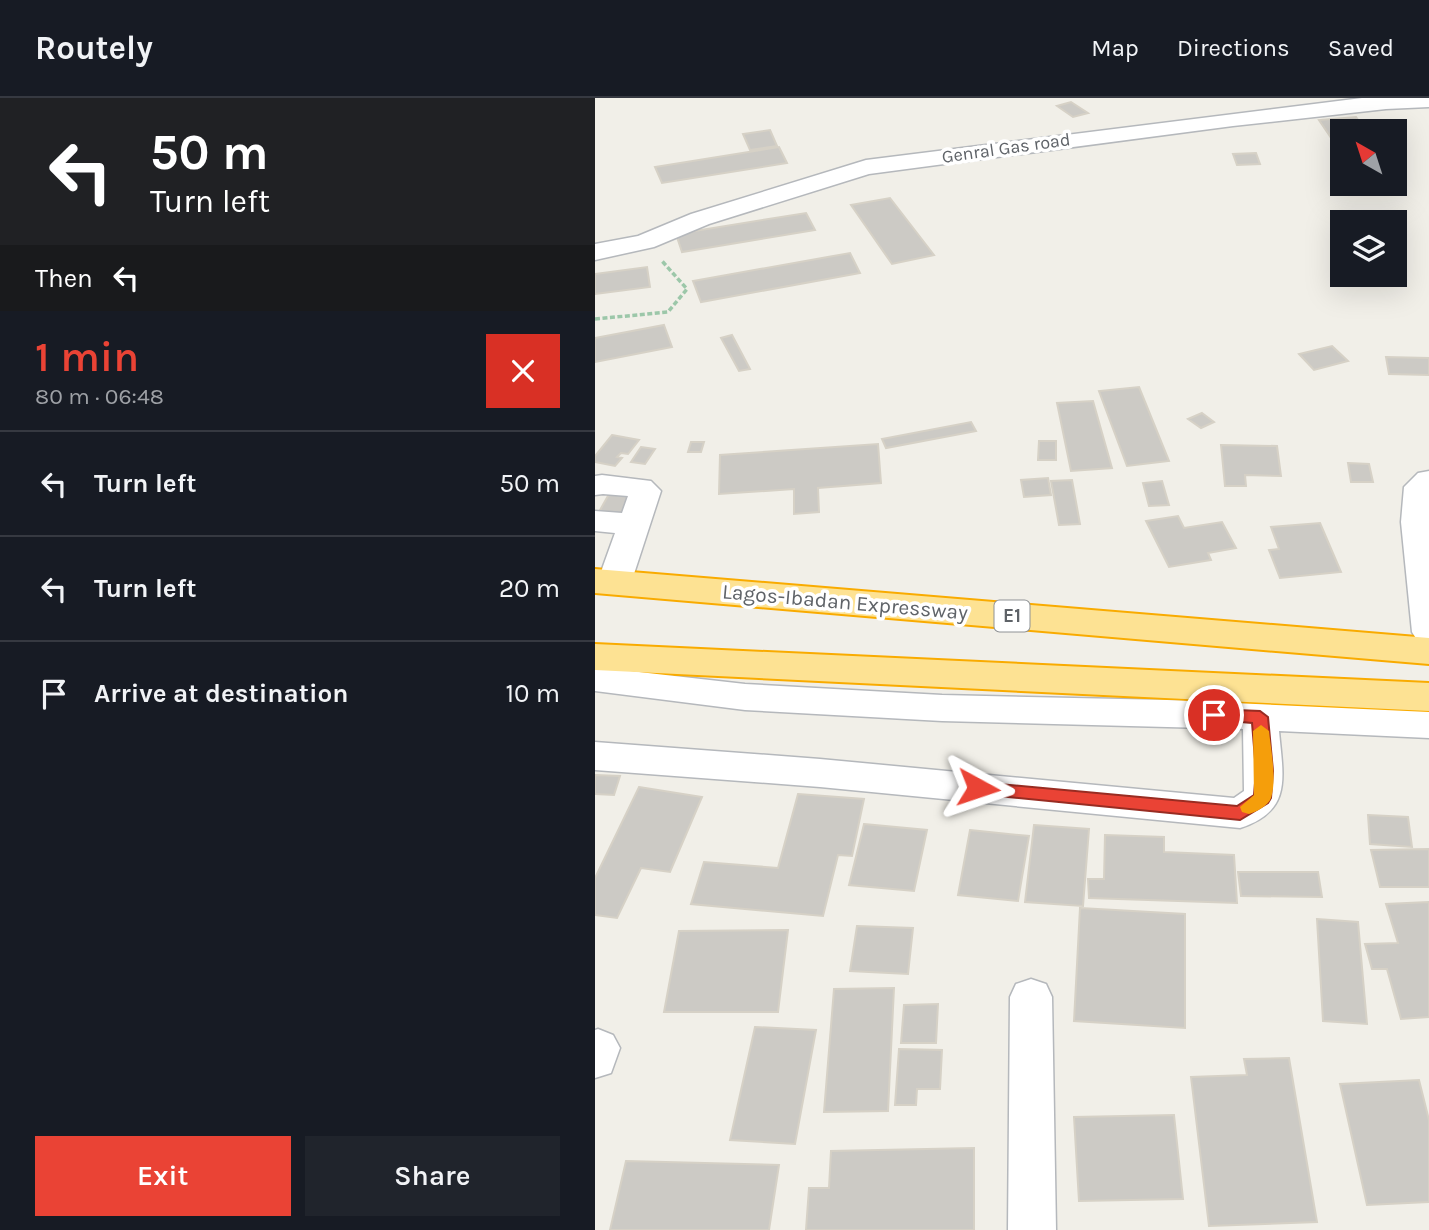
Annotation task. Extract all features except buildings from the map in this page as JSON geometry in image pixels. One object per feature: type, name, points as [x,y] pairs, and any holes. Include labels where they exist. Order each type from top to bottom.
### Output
[{"type":"highway","name":"Lagos-Ibadan Expressway","points":[[605,582],[1429,650]]},
{"type":"highway","points":[[595,657],[1429,697]]},
{"type":"street","name":"Genral Gas road","points":[[595,253],[645,242],[700,219],[866,167],[1233,119],[1386,102],[1429,100]]},
{"type":"street","points":[[1429,480],[1419,487],[1423,510],[1429,632]]},
{"type":"street","points":[[595,486],[602,484],[640,488],[645,491],[605,582]]},
{"type":"street","points":[[595,521],[632,524]]},
{"type":"street","points":[[595,679],[745,697],[942,708],[1429,725]]},
{"type":"street","points":[[595,756],[820,773],[1240,813],[1262,798],[1264,771],[1260,717]]},
{"type":"street","points":[[1031,997],[1032,1230]]},
{"type":"path","points":[[595,320],[668,312],[687,289],[645,242]]},
{"type":"slow traffic","points":[[1249,807],[1262,798],[1264,771],[1261,731]]},
{"type":"route","points":[[978,788],[1240,813],[1262,798],[1264,771],[1260,717],[1214,715]]}]
